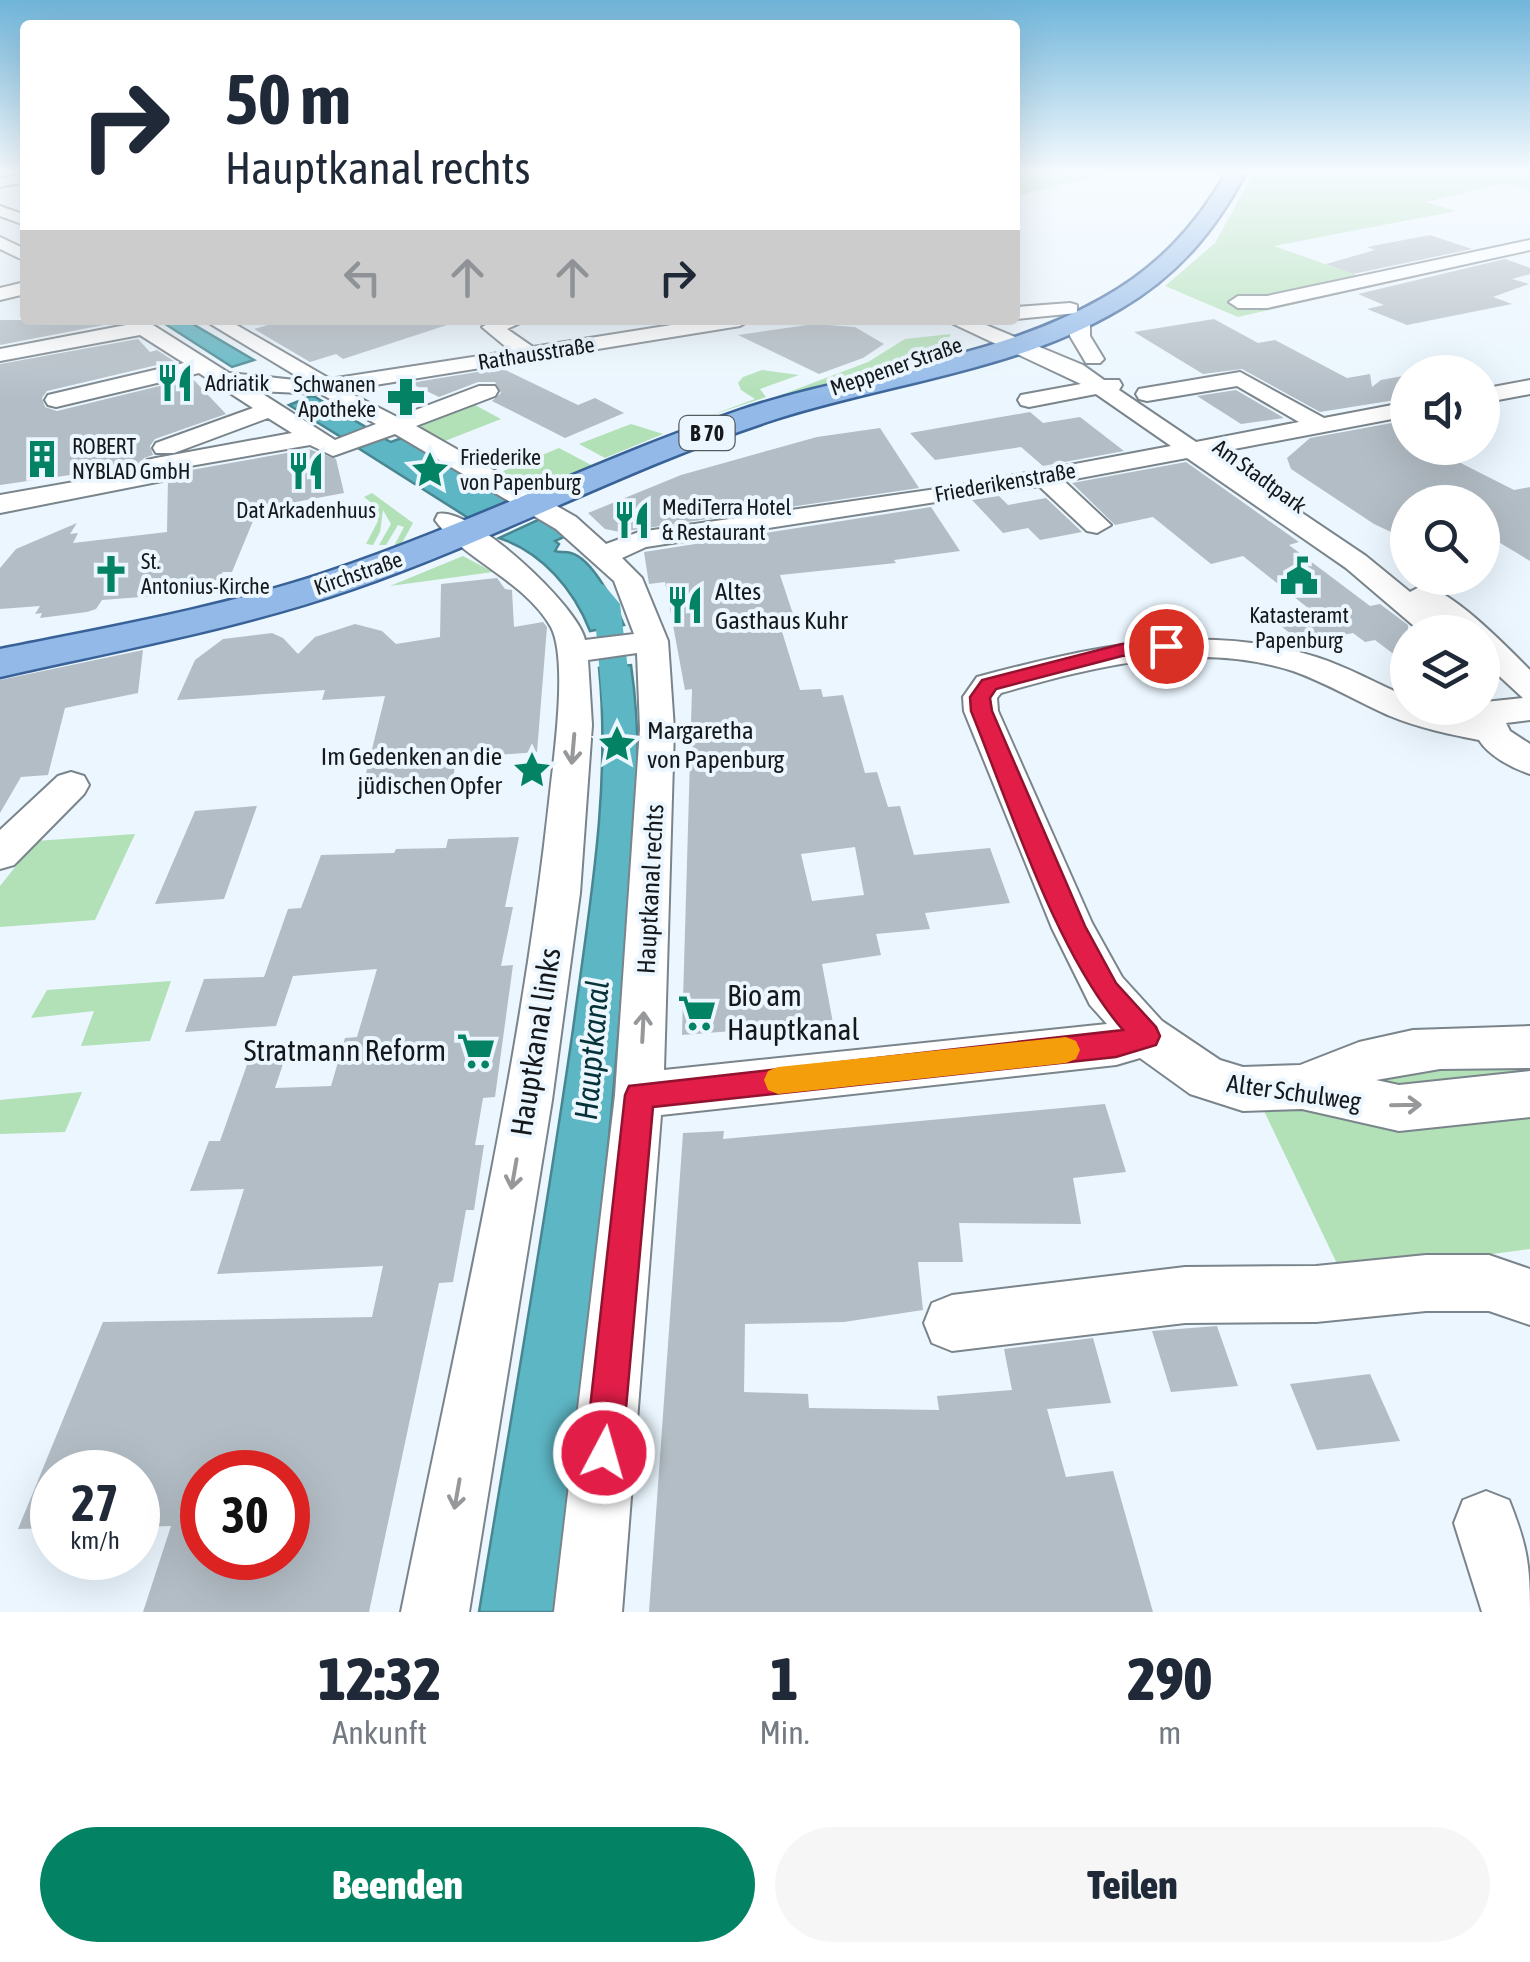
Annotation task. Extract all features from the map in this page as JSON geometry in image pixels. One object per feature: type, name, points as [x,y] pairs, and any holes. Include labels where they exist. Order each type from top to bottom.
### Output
[{"type":"main road","name":"Meppener Straße","points":[[534,502],[608,470],[806,399],[958,336],[1075,315],[1157,275],[1189,247]]},
{"type":"main road","name":"Kirchstraße","points":[[0,662],[202,618],[334,583],[457,527],[534,502]]},
{"type":"street","points":[[1238,302],[1267,302],[1520,247]]},
{"type":"street","points":[[1075,315],[1084,348],[1093,359]]},
{"type":"street","points":[[0,354],[132,325]]},
{"type":"street","points":[[139,325],[214,372],[252,389],[270,409],[323,443]]},
{"type":"street","points":[[491,325],[530,354]]},
{"type":"street","name":"Rathausstraße","points":[[318,382],[392,376],[709,325]]},
{"type":"street","name":"Hauptkanal rechts","points":[[224,326],[534,502],[627,578],[658,729],[639,1095],[588,1612]]},
{"type":"street","points":[[958,336],[1013,329]]},
{"type":"street","name":"Am Stadtpark","points":[[1013,329],[1093,359],[1140,385],[1449,615]]},
{"type":"street","name":"Am Stadtpark","points":[[1013,329],[1356,562],[1419,615]]},
{"type":"street","name":"Am Stadtpark","points":[[958,336],[1058,361]]},
{"type":"street","points":[[56,400],[214,372],[269,372],[278,366],[280,358]]},
{"type":"street","points":[[1029,400],[1100,387],[1240,378],[1320,425]]},
{"type":"street","points":[[252,389],[318,382]]},
{"type":"street","points":[[1500,393],[1530,387]]},
{"type":"street","points":[[0,505],[153,476],[156,465],[403,429],[487,391]]},
{"type":"street","points":[[148,452],[187,442],[209,430],[270,409]]},
{"type":"street","name":"Friederikenstraße","points":[[603,556],[638,540],[957,494],[1390,412]]},
{"type":"street","points":[[1042,476],[1098,525]]},
{"type":"street","name":"Hauptkanal links","points":[[435,1612],[528,1100],[560,894],[578,651],[551,605],[516,570],[457,527]]},
{"type":"street","points":[[578,651],[641,643]]},
{"type":"street","name":"Alter Schulweg","points":[[1390,702],[1299,662],[1270,654],[1202,647],[1122,650],[989,684],[980,697],[981,711],[1073,928],[1106,991],[1146,1036],[1207,1078],[1243,1090],[1302,1087],[1399,1108],[1530,1094]]},
{"type":"street","points":[[1500,659],[1530,689]]},
{"type":"street","points":[[1500,707],[1506,748],[1530,761]]},
{"type":"street","points":[[0,854],[72,785]]},
{"type":"street","points":[[639,1095],[1116,1044],[1146,1036]]},
{"type":"street","points":[[1302,1087],[1348,1064],[1434,1045],[1530,1047]]},
{"type":"street","points":[[952,1323],[1186,1296],[1316,1294],[1426,1283],[1490,1283],[1530,1297]]},
{"type":"street","points":[[1486,1523],[1516,1612]]},
{"type":"green space","points":[[1210,247],[1277,247],[1382,284],[1238,317],[1165,286]]},
{"type":"green space","points":[[951,334],[945,344],[608,461],[868,362],[905,339]]},
{"type":"green space","points":[[762,370],[799,375],[760,389],[766,397],[706,417],[755,399],[741,390],[738,383]]},
{"type":"green space","points":[[473,404],[501,419],[445,441],[417,425]]},
{"type":"green space","points":[[631,424],[663,434],[605,458],[579,444]]},
{"type":"green space","points":[[559,448],[593,466],[535,492],[501,472]]},
{"type":"green space","points":[[372,493],[413,523],[402,543],[394,546],[404,527],[398,525],[386,545],[379,545],[391,524],[383,510],[380,532],[373,545],[366,544],[378,521],[373,504],[364,497]]},
{"type":"green space","points":[[463,556],[493,572],[390,586]]},
{"type":"green space","points":[[135,834],[95,920],[0,927],[0,886],[36,841]]},
{"type":"green space","points":[[171,981],[150,1041],[81,1046],[94,1011],[31,1018],[47,990]]},
{"type":"green space","points":[[1530,1060],[1530,1084],[1420,1096],[1372,1082],[1372,1072]]},
{"type":"green space","points":[[82,1092],[65,1132],[0,1134],[0,1100]]},
{"type":"green space","points":[[1530,1105],[1530,1249],[1342,1274],[1263,1109]]},
{"type":"water","points":[[167,325],[194,325],[254,360],[232,367]]},
{"type":"water","points":[[311,396],[369,429],[346,440],[289,405]]},
{"type":"water","points":[[383,438],[391,442],[402,438],[508,501],[470,519],[358,448]]},
{"type":"water","points":[[540,519],[566,536],[555,541],[559,544],[555,551],[571,553],[587,564],[603,584],[624,625],[590,631],[555,574],[515,544],[499,538]]},
{"type":"water","points":[[631,665],[638,746],[633,869],[600,1224],[557,1612],[479,1612],[551,1175],[591,894],[602,759],[599,668]]},
{"type":"building","points":[[1368,247],[1472,249],[1353,274],[1326,264],[1375,250]]},
{"type":"building","points":[[1505,259],[1530,268],[1530,274],[1512,279],[1529,284],[1493,297],[1512,304],[1407,325],[1367,309],[1384,305],[1358,294]]},
{"type":"building","points":[[1214,319],[1258,343],[1275,340],[1347,378],[1370,374],[1372,387],[1390,378],[1390,401],[1320,412],[1242,369],[1203,374],[1134,332]]},
{"type":"building","points":[[0,320],[20,320],[20,325],[104,325],[0,345]]},
{"type":"building","points":[[268,325],[447,325],[343,359],[336,354],[310,362],[254,329]]},
{"type":"building","points":[[828,325],[855,327],[884,344],[863,358],[819,374],[738,335]]},
{"type":"building","points":[[138,339],[150,352],[157,350],[174,361],[47,391],[42,398],[45,407],[57,411],[192,378],[226,414],[155,439],[150,446],[153,455],[144,458],[140,465],[0,485],[0,364]]},
{"type":"building","points":[[501,368],[578,405],[595,398],[624,413],[565,438],[492,401],[501,393],[495,382],[478,382],[439,397],[410,383]]},
{"type":"building","points":[[1236,390],[1284,418],[1241,424],[1197,396]]},
{"type":"building","points":[[1030,412],[1043,423],[1080,417],[1124,451],[1043,466],[1021,447],[935,460],[910,433]]},
{"type":"building","points":[[1390,423],[1390,465],[1465,465],[1514,490],[1530,487],[1530,561],[1500,543],[1500,485],[1390,485],[1390,532],[1291,469],[1287,458],[1310,438]]},
{"type":"building","points":[[880,428],[919,488],[620,532],[605,529],[588,513],[681,475],[817,437]]},
{"type":"building","points":[[309,449],[336,459],[344,493],[258,509],[232,572],[223,572],[216,580],[192,581],[189,590],[181,594],[102,600],[96,609],[87,612],[40,618],[42,613],[35,614],[40,606],[0,609],[0,568],[16,549],[77,523],[70,534],[78,533],[73,543],[167,532],[168,478],[185,471]]},
{"type":"building","points":[[1186,462],[1299,542],[1289,545],[1370,606],[1380,604],[1395,615],[1390,615],[1390,651],[1375,640],[1365,642],[1353,633],[1303,644],[1270,617],[1308,608],[1243,556],[1211,564],[1153,517],[1115,525],[1072,483]]},
{"type":"building","points":[[999,496],[1008,505],[1046,498],[1082,532],[1040,540],[1028,528],[1003,533],[972,500]]},
{"type":"building","points":[[931,507],[960,551],[894,560],[896,563],[780,575],[796,623],[780,625],[800,690],[821,689],[823,697],[843,695],[865,773],[877,772],[888,807],[900,806],[914,855],[990,848],[1010,903],[925,913],[930,929],[876,934],[881,955],[822,964],[833,1023],[682,1035],[692,689],[685,690],[665,582],[649,584],[644,552]],"holes":[[[855,847],[864,895],[812,901],[801,854]]]},
{"type":"building","points":[[497,578],[505,589],[512,590],[514,627],[543,622],[547,627],[537,752],[456,758],[452,787],[361,794],[385,696],[322,700],[325,690],[177,700],[195,660],[223,639],[272,633],[283,638],[298,654],[315,637],[355,624],[382,631],[396,644],[440,637],[441,584]]},
{"type":"building","points":[[143,650],[138,693],[65,708],[48,775],[21,777],[0,813],[0,680]]},
{"type":"building","points":[[257,806],[224,899],[155,904],[195,811]]},
{"type":"building","points":[[519,837],[505,907],[513,907],[501,966],[513,965],[495,1097],[483,1098],[475,1145],[484,1145],[474,1210],[466,1210],[453,1282],[439,1283],[369,1612],[143,1612],[153,1580],[160,1580],[160,1560],[171,1526],[160,1526],[160,1450],[50,1450],[103,1322],[372,1317],[383,1266],[217,1274],[244,1189],[190,1191],[209,1141],[220,1141],[249,1059],[285,1058],[275,1088],[331,1086],[345,1038],[357,1037],[377,969],[293,976],[276,1026],[185,1032],[204,979],[264,977],[288,909],[301,908],[321,855],[446,848],[448,839]]},
{"type":"building","points":[[1105,1104],[1126,1172],[1073,1178],[1081,1224],[959,1223],[963,1262],[918,1262],[923,1310],[844,1322],[745,1324],[744,1392],[808,1394],[809,1408],[939,1410],[937,1396],[1012,1390],[1004,1349],[1093,1338],[1111,1403],[1047,1409],[1066,1477],[1113,1471],[1153,1612],[649,1612],[683,1133],[724,1131],[723,1139]]},
{"type":"building","points":[[1217,1326],[1238,1386],[1171,1392],[1152,1331]]},
{"type":"building","points":[[1370,1374],[1400,1441],[1317,1450],[1290,1384]]},
{"type":"building","points":[[30,1500],[30,1529],[18,1529]]},
{"type":"waterway","name":"Hauptkanal","points":[[595,590],[607,604],[618,711]]},
{"type":"slow traffic","points":[[778,1080],[1066,1050]]},
{"type":"place","name":"Adriatik","points":[[175,383]]},
{"type":"place","name":"Schwanen Apotheke","points":[[406,397]]},
{"type":"place","name":"ROBERT NYBLAD GmbH","points":[[42,459]]},
{"type":"place","name":"Friederike von Papenburg","points":[[430,470]]},
{"type":"place","name":"Dat Arkadenhuus","points":[[306,471]]},
{"type":"place","name":"MediTerra Hotel & Restaurant","points":[[632,520]]},
{"type":"place","name":"St. Antonius-Kirche","points":[[111,574]]},
{"type":"place","name":"Katasteramt Papenburg","points":[[1299,576]]},
{"type":"place","name":"Altes Gasthaus Kuhr","points":[[685,605]]},
{"type":"place","name":"Margaretha von Papenburg","points":[[617,744]]},
{"type":"place","name":"Im Gedenken an die jüdischen Opfer","points":[[532,770]]},
{"type":"place","name":"Bio am Hauptkanal","points":[[697,1013]]},
{"type":"place","name":"Stratmann Reform","points":[[476,1051]]},
{"type":"route","points":[[604,1453],[639,1095],[1116,1044],[1146,1036],[1106,991],[1073,928],[981,711],[980,697],[989,684],[1122,650],[1166,646]]}]
